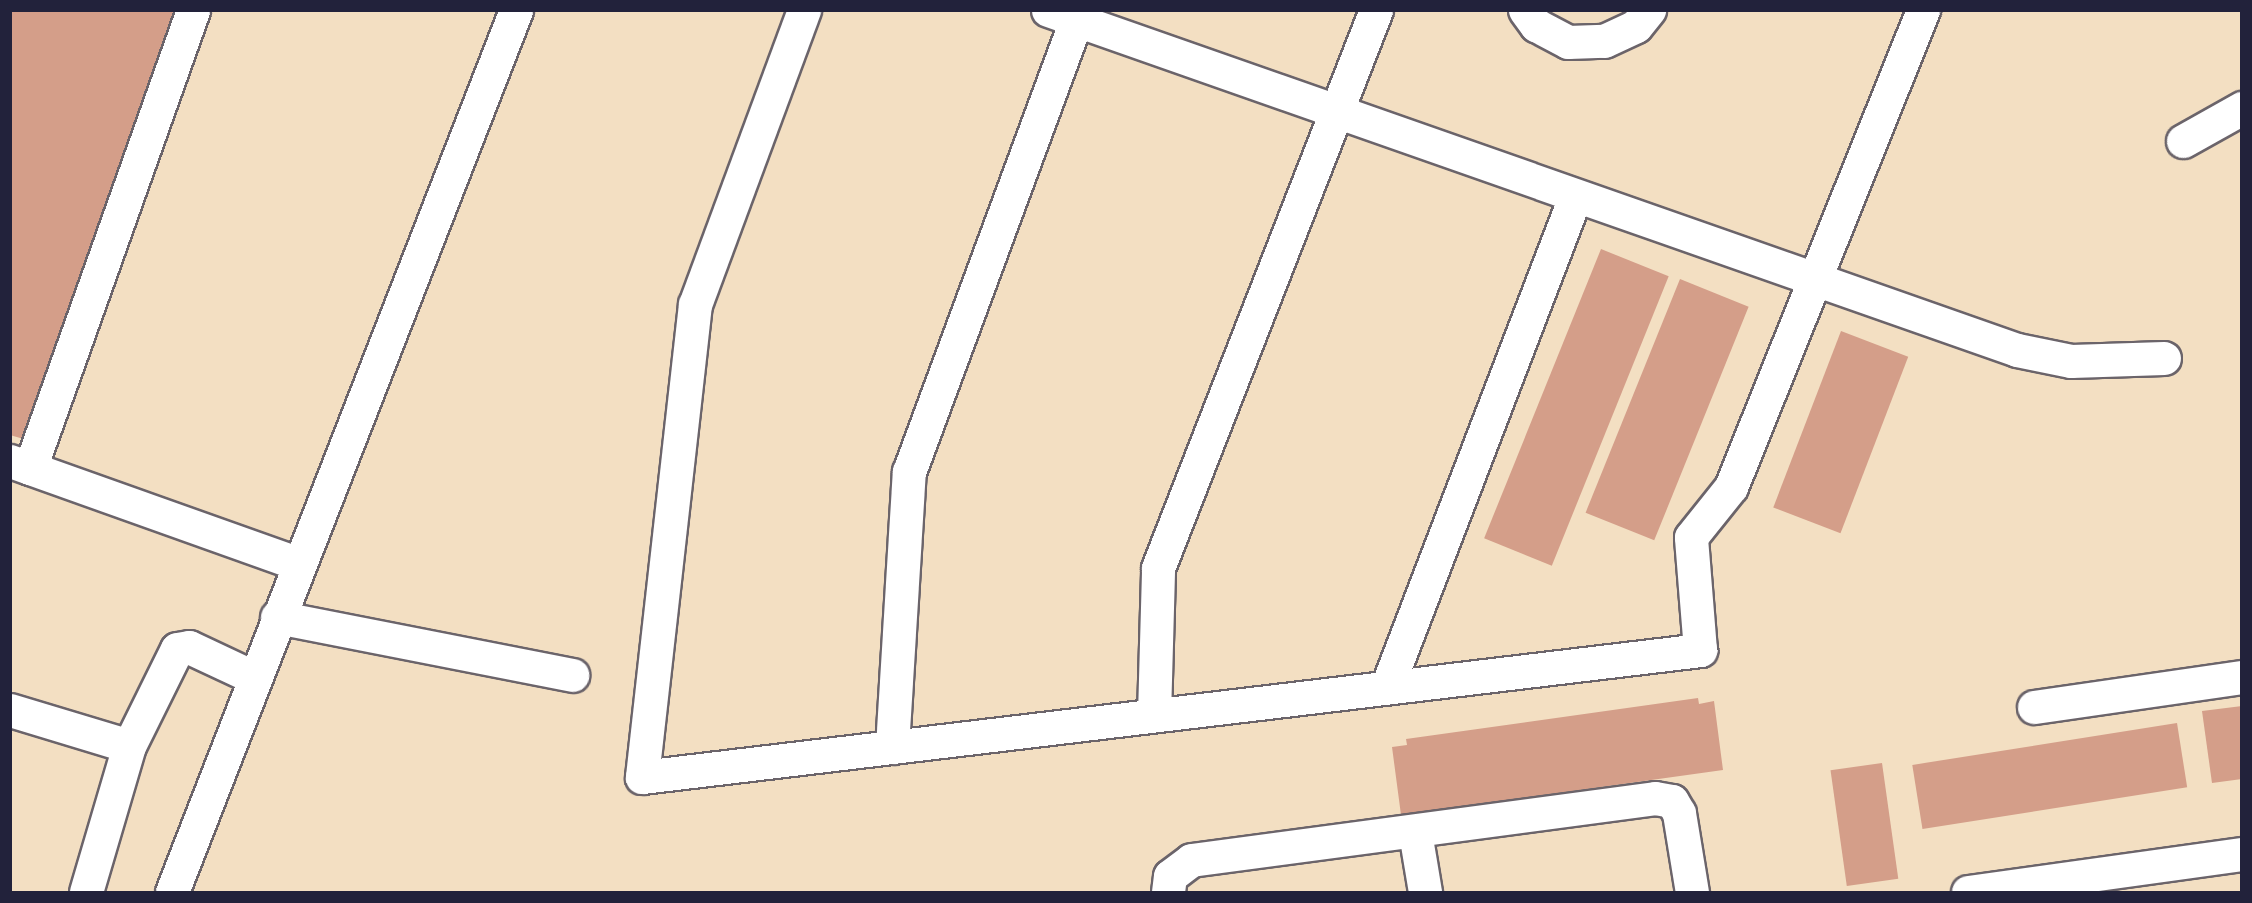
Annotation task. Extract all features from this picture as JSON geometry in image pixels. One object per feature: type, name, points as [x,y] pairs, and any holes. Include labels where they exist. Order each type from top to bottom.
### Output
[{"type":"street","points":[[193,10],[20,465],[297,563]]},
{"type":"street","points":[[172,892],[297,563],[516,10]]},
{"type":"street","points":[[804,10],[695,304],[642,777],[1700,650],[1691,537],[1731,487],[1816,282],[1923,10]]},
{"type":"street","points":[[1154,715],[1158,568],[1376,10]]},
{"type":"street","points":[[1525,10],[1536,25],[1568,42],[1604,41],[1636,26],[1649,10]]},
{"type":"street","points":[[892,747],[909,472],[1068,14],[1816,282],[2017,350],[2071,361],[2164,358]]},
{"type":"street","points":[[2183,141],[2241,108]]},
{"type":"street","points":[[1388,687],[1575,196]]},
{"type":"street","points":[[277,616],[572,675]]},
{"type":"street","points":[[86,892],[129,746],[177,649],[189,647],[253,677]]},
{"type":"street","points":[[2034,707],[2241,677]]},
{"type":"street","points":[[10,710],[129,746]]},
{"type":"street","points":[[1168,892],[1170,876],[1191,860],[1665,798],[1679,813],[1692,892]]},
{"type":"street","points":[[1415,832],[1425,892]]},
{"type":"street","points":[[1968,892],[2241,854]]},
{"type":"building","points":[[10,10],[183,10],[27,440],[10,435]]},
{"type":"building","points":[[1601,249],[1669,276],[1552,566],[1484,538]]},
{"type":"building","points":[[1680,279],[1749,307],[1654,540],[1586,513]]},
{"type":"building","points":[[1841,331],[1908,357],[1840,533],[1773,507]]},
{"type":"building","points":[[1698,698],[1699,704],[1714,701],[1723,770],[1401,815],[1392,747],[1407,745],[1406,739]]},
{"type":"building","points":[[2242,706],[2242,779],[2212,783],[2202,711]]},
{"type":"building","points":[[2177,723],[2187,787],[1922,829],[1912,765]]},
{"type":"building","points":[[1882,763],[1898,879],[1847,886],[1831,770]]}]
